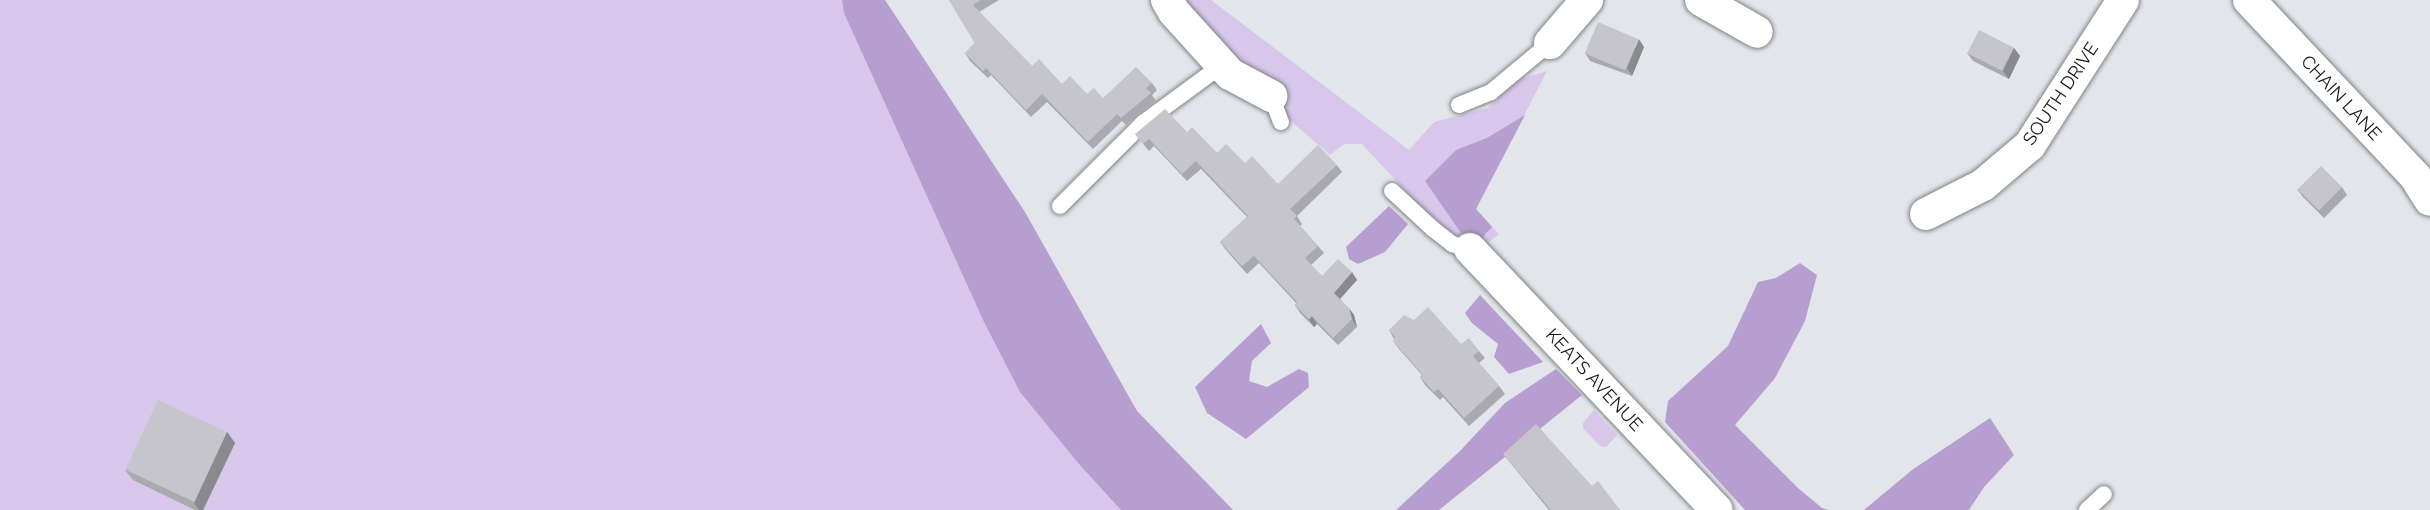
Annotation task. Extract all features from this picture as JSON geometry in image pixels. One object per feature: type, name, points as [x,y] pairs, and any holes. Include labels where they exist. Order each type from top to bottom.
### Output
[{"type":"street","points":[[1167,0],[1174,12],[1230,74],[1276,109]]},
{"type":"street","points":[[1550,43],[1587,0]]},
{"type":"street","points":[[1701,0],[1757,32]]},
{"type":"street","name":"SOUTH DRIVE","points":[[1926,214],[1983,185],[2030,145],[2123,0]]},
{"type":"street","name":"CHAIN LANE","points":[[2248,0],[2415,176],[2430,200]]},
{"type":"street","name":"KEATS AVENUE","points":[[1470,249],[1717,510]]},
{"type":"lane","points":[[1459,105],[1491,92],[1550,43]]},
{"type":"lane","points":[[1060,206],[1143,123],[1222,65]]},
{"type":"lane","points":[[1392,191],[1452,244],[1470,249]]},
{"type":"lane","points":[[2087,510],[2104,494]]},
{"type":"shaded area","points":[[0,0],[883,0],[1137,411],[1233,510],[0,510]]},
{"type":"shaded area","points":[[842,0],[885,0],[1025,212],[1137,411],[1233,510],[1121,510],[1079,464],[1020,392],[984,322],[844,13]]},
{"type":"shaded area","points":[[1176,0],[1211,0],[1409,150],[1434,122],[1488,108],[1517,80],[1547,71],[1476,209],[1499,234],[1486,244],[1449,238],[1362,144],[1344,144],[1330,155],[1284,115],[1281,109],[1287,98],[1282,91],[1235,60]]},
{"type":"shaded area","points":[[1525,115],[1476,209],[1492,227],[1481,239],[1461,233],[1425,181],[1456,150],[1487,138]]},
{"type":"shaded area","points":[[1389,206],[1408,224],[1385,252],[1358,264],[1349,259],[1346,247]]},
{"type":"shaded area","points":[[1800,263],[1817,275],[1805,321],[1775,378],[1735,425],[1798,488],[1822,508],[1829,510],[1745,510],[1665,422],[1668,401],[1728,346],[1758,282],[1776,278]]},
{"type":"shaded area","points":[[1480,295],[1543,362],[1509,374],[1494,357],[1498,344],[1472,323],[1465,313]]},
{"type":"shaded area","points":[[1261,324],[1271,343],[1252,361],[1249,381],[1267,387],[1299,369],[1308,373],[1309,387],[1246,439],[1207,413],[1195,387]]},
{"type":"shaded area","points":[[1556,369],[1582,395],[1439,510],[1396,510],[1460,451],[1505,403]]},
{"type":"shaded area","points":[[1594,410],[1617,435],[1606,447],[1600,446],[1583,428],[1583,423]]},
{"type":"shaded area","points":[[1990,418],[2014,455],[1984,487],[1969,510],[1864,510],[1912,470]]},
{"type":"building","points":[[949,0],[981,0],[973,5],[1032,66],[1039,59],[1062,84],[1070,76],[1087,94],[1094,88],[1103,98],[1136,67],[1152,83],[1146,88],[1151,93],[1121,118],[1117,114],[1088,142],[1042,94],[1026,110],[986,68],[983,71],[965,53],[975,43]]},
{"type":"building","points":[[1598,22],[1639,39],[1625,70],[1585,53]]},
{"type":"building","points":[[1979,30],[2014,48],[2002,71],[1967,53]]},
{"type":"building","points":[[1165,109],[1187,132],[1192,127],[1217,153],[1226,144],[1245,163],[1252,156],[1278,184],[1318,145],[1337,165],[1290,209],[1297,216],[1294,219],[1318,246],[1305,258],[1322,276],[1338,259],[1352,272],[1334,293],[1349,308],[1352,319],[1333,338],[1312,316],[1309,319],[1295,305],[1297,302],[1254,256],[1242,266],[1220,242],[1248,216],[1196,161],[1182,174],[1149,139],[1143,144],[1135,134]]},
{"type":"building","points":[[2321,166],[2342,187],[2319,211],[2298,189]]},
{"type":"building","points":[[1428,307],[1461,344],[1469,338],[1479,351],[1473,356],[1499,386],[1464,418],[1438,389],[1434,392],[1420,377],[1423,375],[1393,341],[1395,337],[1389,330],[1404,315],[1414,320]]},
{"type":"building","points":[[158,400],[227,432],[194,502],[125,470]]},
{"type":"building","points":[[1536,424],[1592,486],[1598,481],[1620,510],[1551,510],[1503,454]]}]
